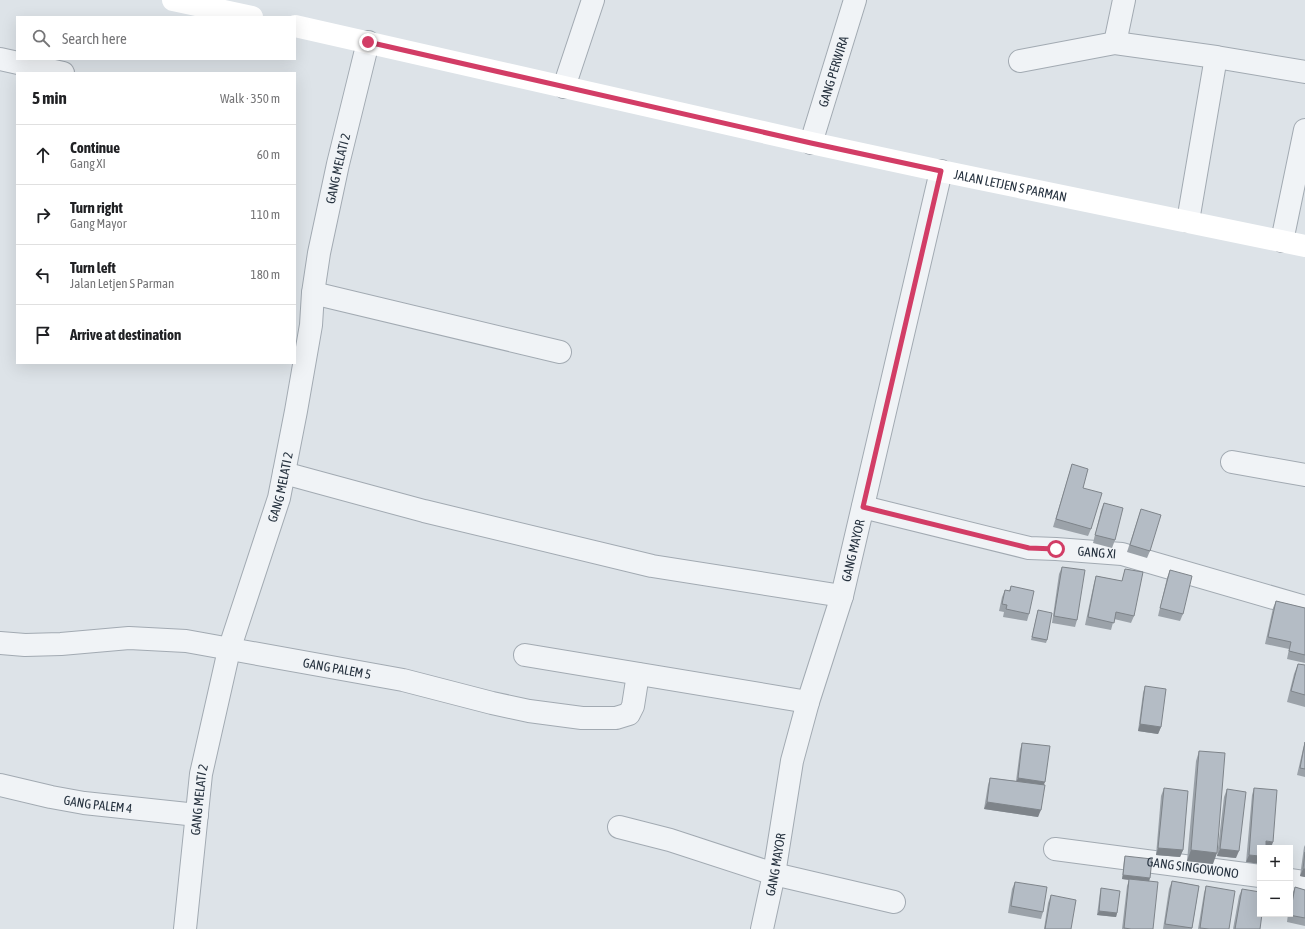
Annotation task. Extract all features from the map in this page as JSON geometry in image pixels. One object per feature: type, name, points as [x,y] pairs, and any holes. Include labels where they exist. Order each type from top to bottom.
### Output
[{"type":"street","points":[[173,0],[247,16]]},
{"type":"street","points":[[564,87],[592,0]]},
{"type":"street","name":"GANG PERWIRA","points":[[811,143],[855,0]]},
{"type":"street","points":[[1115,43],[1124,0]]},
{"type":"street","name":"JALAN LETJEN S PARMAN","points":[[296,26],[811,143],[1305,246]]},
{"type":"street","name":"GANG MELATI 2","points":[[185,929],[201,774],[229,650],[279,498],[296,411],[302,340],[311,325],[313,293],[319,252],[338,164],[368,42]]},
{"type":"street","points":[[1020,61],[1115,43],[1216,57],[1305,72]]},
{"type":"street","points":[[1188,222],[1216,57]]},
{"type":"street","points":[[0,59],[58,72]]},
{"type":"street","points":[[1282,241],[1305,130]]},
{"type":"street","name":"GANG MAYOR","points":[[762,929],[774,874],[792,761],[808,702],[842,596],[941,171]]},
{"type":"street","points":[[313,293],[560,352]]},
{"type":"street","points":[[1232,462],[1305,476]]},
{"type":"street","points":[[284,473],[424,511],[652,566],[842,596]]},
{"type":"street","name":"GANG XI","points":[[863,507],[1029,548],[1122,554],[1305,607]]},
{"type":"street","name":"GANG PALEM 5","points":[[0,643],[25,645],[61,644],[129,638],[186,641],[229,650],[403,680],[529,711],[582,718],[616,718],[629,714],[633,706],[638,674]]},
{"type":"street","points":[[525,655],[808,702]]},
{"type":"street","name":"GANG PALEM 4","points":[[0,784],[51,797],[84,803],[197,815]]},
{"type":"street","points":[[620,827],[670,840],[774,874],[894,902]]},
{"type":"street","name":"GANG SINGOWONO","points":[[1055,850],[1257,876]]},
{"type":"street","points":[[1293,880],[1305,882]]},
{"type":"building","points":[[1072,464],[1088,469],[1083,488],[1102,493],[1091,529],[1056,519]]},
{"type":"building","points":[[1104,503],[1123,508],[1115,540],[1095,535]]},
{"type":"building","points":[[1141,509],[1161,515],[1150,551],[1130,545]]},
{"type":"building","points":[[1062,567],[1085,570],[1077,620],[1054,616]]},
{"type":"building","points":[[1125,569],[1143,572],[1134,616],[1116,612],[1114,623],[1088,617],[1096,576],[1122,581]]},
{"type":"building","points":[[1170,570],[1192,576],[1183,614],[1160,608]]},
{"type":"building","points":[[1011,586],[1034,591],[1029,614],[1006,609],[1007,605],[1002,604],[1005,590],[1010,591]]},
{"type":"building","points":[[1276,601],[1305,608],[1305,655],[1289,651],[1291,642],[1268,637]]},
{"type":"building","points":[[1038,610],[1052,613],[1047,640],[1032,637]]},
{"type":"building","points":[[1298,664],[1305,665],[1305,695],[1291,691]]},
{"type":"building","points":[[1145,686],[1166,689],[1161,727],[1140,724]]},
{"type":"building","points":[[1305,742],[1305,769],[1300,768]]},
{"type":"building","points":[[1022,743],[1050,746],[1045,782],[1018,778]]},
{"type":"building","points":[[1199,751],[1225,753],[1217,853],[1191,850]]},
{"type":"building","points":[[990,778],[1045,785],[1041,810],[987,802]]},
{"type":"building","points":[[1164,788],[1188,791],[1183,850],[1158,848]]},
{"type":"building","points":[[1254,788],[1277,790],[1273,842],[1266,841],[1266,845],[1257,845],[1257,856],[1249,855]]},
{"type":"building","points":[[1227,789],[1246,792],[1239,851],[1220,849]]},
{"type":"building","points":[[1305,852],[1305,869],[1303,869]]},
{"type":"building","points":[[1125,856],[1152,859],[1150,878],[1123,875]]},
{"type":"building","points":[[1129,879],[1158,882],[1153,929],[1124,928]]},
{"type":"building","points":[[1172,881],[1199,886],[1192,928],[1165,924]]},
{"type":"building","points":[[1015,882],[1047,887],[1043,912],[1011,906]]},
{"type":"building","points":[[1206,886],[1235,891],[1229,929],[1200,928]]},
{"type":"building","points":[[1295,887],[1305,890],[1305,918],[1293,916],[1293,898]]},
{"type":"building","points":[[1101,888],[1120,891],[1117,913],[1099,911]]},
{"type":"building","points":[[1242,889],[1257,892],[1257,917],[1262,917],[1260,929],[1235,929]]},
{"type":"building","points":[[1051,895],[1076,900],[1071,929],[1045,929]]},
{"type":"route","points":[[368,42],[811,143],[941,171],[863,507],[1029,548],[1056,549]]}]
